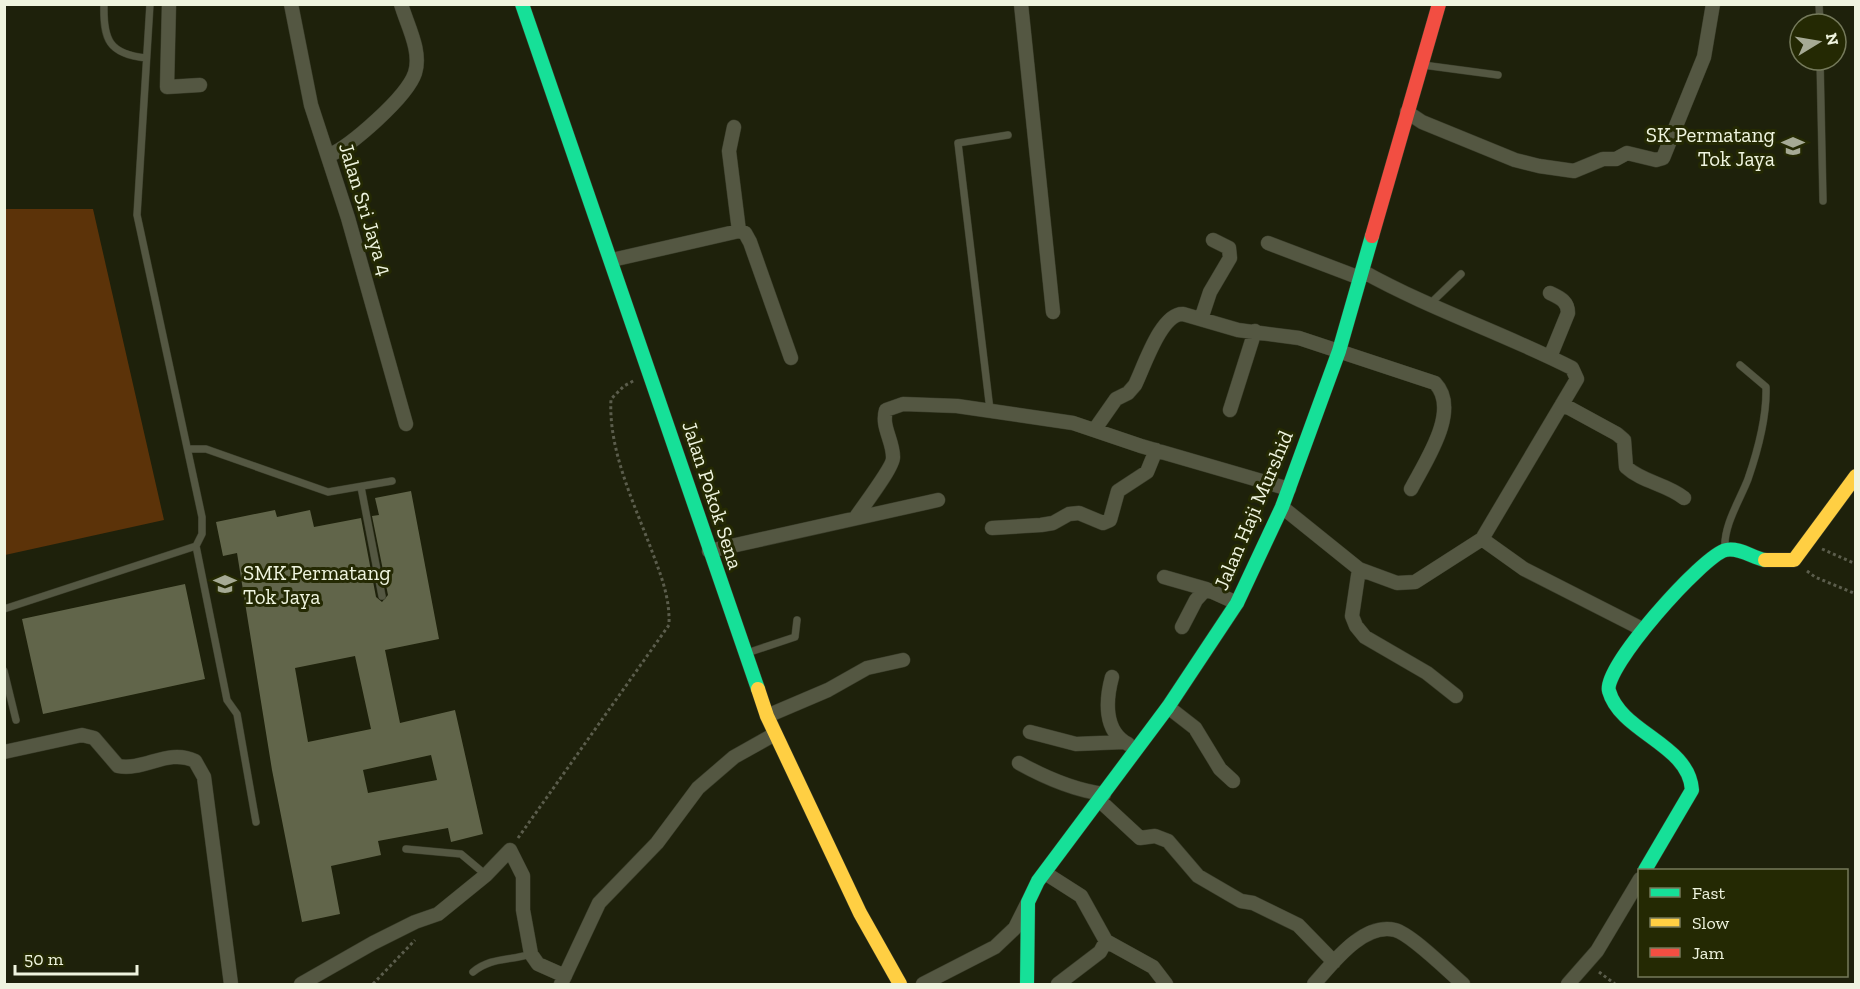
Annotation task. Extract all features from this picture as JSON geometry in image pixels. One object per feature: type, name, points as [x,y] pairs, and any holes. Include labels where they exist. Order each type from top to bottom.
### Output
[{"type":"street","points":[[169,4],[167,87],[200,85]]},
{"type":"street","name":"Jalan Sri Jaya 4","points":[[291,4],[311,105],[381,330],[406,424]]},
{"type":"street","points":[[328,156],[357,139],[405,89],[415,73],[416,56],[413,39],[401,4]]},
{"type":"street","points":[[1021,4],[1053,312]]},
{"type":"street","name":"Jalan Haji Murshid","points":[[1027,984],[1028,902],[1045,873],[1102,797],[1130,745],[1168,707],[1238,603],[1282,507],[1339,351],[1439,4]]},
{"type":"street","points":[[1407,112],[1432,126],[1515,160],[1539,166],[1574,171],[1603,159],[1616,159],[1627,153],[1656,160],[1663,158],[1704,57],[1713,4]]},
{"type":"street","name":"Jalan Pokok Sena","points":[[525,8],[767,716],[860,913],[900,984]]},
{"type":"street","points":[[734,127],[729,151],[739,231]]},
{"type":"street","points":[[612,260],[739,231],[745,233],[791,358]]},
{"type":"street","points":[[1201,319],[1210,292],[1230,258],[1228,248],[1213,240]]},
{"type":"street","points":[[1268,243],[1361,274],[1550,357],[1572,368],[1577,376],[1482,539],[1432,573],[1407,584],[1359,569],[1282,507]]},
{"type":"street","points":[[1550,292],[1564,300],[1568,305],[1568,313],[1550,357]]},
{"type":"street","points":[[1095,429],[1116,399],[1128,393],[1135,385],[1166,322],[1177,314],[1239,330],[1299,338],[1425,379],[1441,390],[1444,412],[1441,429],[1412,489]]},
{"type":"street","points":[[1230,410],[1255,331]]},
{"type":"street","points":[[856,517],[878,482],[892,468],[894,456],[884,420],[886,410],[903,404],[990,410],[1042,417],[1095,429],[1156,450],[1289,489]]},
{"type":"street","points":[[1562,404],[1624,440],[1626,467],[1632,472],[1665,486],[1684,498]]},
{"type":"street","points":[[992,528],[1041,525],[1079,513],[1103,523],[1110,520],[1118,491],[1147,472],[1156,450]]},
{"type":"street","points":[[1645,869],[1692,790],[1691,776],[1683,764],[1616,705],[1608,690],[1610,676],[1638,626],[1702,564],[1725,549],[1776,562],[1794,560],[1856,476]]},
{"type":"street","points":[[709,551],[938,500]]},
{"type":"street","points":[[1482,539],[1524,569],[1638,626]]},
{"type":"street","points":[[1359,569],[1352,616],[1356,626],[1365,637],[1427,673],[1456,696]]},
{"type":"street","points":[[1164,577],[1206,589],[1238,603]]},
{"type":"street","points":[[1182,627],[1196,600],[1206,589]]},
{"type":"street","points":[[767,716],[828,690],[867,668],[903,660]]},
{"type":"street","points":[[1112,676],[1106,703],[1110,722],[1130,745]]},
{"type":"street","points":[[1168,707],[1195,728],[1220,770],[1233,781]]},
{"type":"street","points":[[1030,732],[1076,744],[1130,745]]},
{"type":"street","points":[[301,984],[373,943],[415,922],[438,914],[486,875],[510,850],[523,876],[523,910],[531,954],[538,964],[563,980],[599,903],[657,843],[698,788],[734,757],[775,734]]},
{"type":"street","points":[[4,752],[82,735],[94,738],[118,766],[140,765],[174,755],[195,761],[204,777],[231,984]]},
{"type":"street","points":[[1019,763],[1050,780],[1102,797],[1140,838],[1155,836],[1168,841],[1198,876],[1240,901],[1253,903],[1299,925],[1334,962]]},
{"type":"street","points":[[1045,873],[1081,896],[1106,941],[1152,968],[1166,984]]},
{"type":"street","points":[[1568,984],[1587,964],[1638,882]]},
{"type":"street","points":[[923,984],[995,947],[1015,928],[1028,902]]},
{"type":"street","points":[[1314,984],[1360,939],[1383,929],[1396,930],[1463,984]]},
{"type":"street","points":[[1058,984],[1100,952],[1106,941]]},
{"type":"lane","points":[[104,4],[103,22],[111,46],[123,54],[147,58]]},
{"type":"lane","points":[[150,4],[137,215],[189,449],[202,517],[202,534],[196,546],[227,700],[237,714],[256,822]]},
{"type":"lane","points":[[1421,65],[1497,75]]},
{"type":"lane","points":[[1820,72],[1823,201]]},
{"type":"lane","points":[[990,410],[958,143],[1008,135]]},
{"type":"lane","points":[[1432,307],[1434,300],[1461,274]]},
{"type":"lane","points":[[1725,549],[1727,530],[1748,477],[1761,434],[1766,399],[1766,387],[1740,365]]},
{"type":"lane","points":[[189,449],[206,449],[328,492],[392,481]]},
{"type":"lane","points":[[361,487],[382,596]]},
{"type":"lane","points":[[4,609],[196,546]]},
{"type":"lane","points":[[745,654],[795,637],[797,620]]},
{"type":"lane","points":[[4,671],[15,720]]},
{"type":"lane","points":[[406,849],[461,854],[486,875]]},
{"type":"lane","points":[[473,972],[489,961],[513,960],[531,954]]},
{"type":"path","points":[[510,850],[669,625],[668,596],[626,481],[610,423],[611,399],[624,386],[650,372]]},
{"type":"path","points":[[1807,542],[1856,564]]},
{"type":"path","points":[[1794,560],[1815,577],[1856,594]]},
{"type":"path","points":[[373,984],[438,914]]},
{"type":"path","points":[[1587,964],[1615,984]]},
{"type":"shaded area","points":[[4,209],[93,209],[164,520],[5,555]]},
{"type":"building","points":[[411,491],[439,639],[385,650],[400,723],[455,710],[483,834],[451,842],[448,828],[378,841],[381,855],[331,866],[340,914],[302,922],[272,770],[237,553],[223,556],[216,522],[275,510],[277,517],[310,510],[314,527],[361,518],[376,597],[382,602],[388,595],[372,516],[379,515],[375,498]],"holes":[[[355,656],[371,729],[308,742],[295,668]],[[431,755],[437,780],[368,793],[363,770]]]},
{"type":"building","points":[[185,584],[205,679],[43,714],[22,619]]},
{"type":"traffic: fast","points":[[522,4],[758,689]]},
{"type":"traffic: fast","points":[[1027,984],[1028,902],[1038,881],[1168,707],[1237,603],[1282,507],[1339,351],[1372,236]]},
{"type":"traffic: fast","points":[[1646,869],[1692,790],[1688,774],[1679,761],[1627,718],[1616,705],[1609,691],[1611,679],[1621,660],[1656,614],[1697,571],[1714,557],[1731,549],[1765,560]]},
{"type":"traffic: slow","points":[[1765,560],[1794,560],[1856,476]]},
{"type":"traffic: slow","points":[[758,689],[767,716],[860,913],[900,984]]},
{"type":"traffic: jam","points":[[1372,236],[1439,4]]},
{"type":"place","name":"SK Permatang Tok Jaya","points":[[1793,146]]},
{"type":"place","name":"SMK Permatang Tok Jaya","points":[[225,584]]}]
